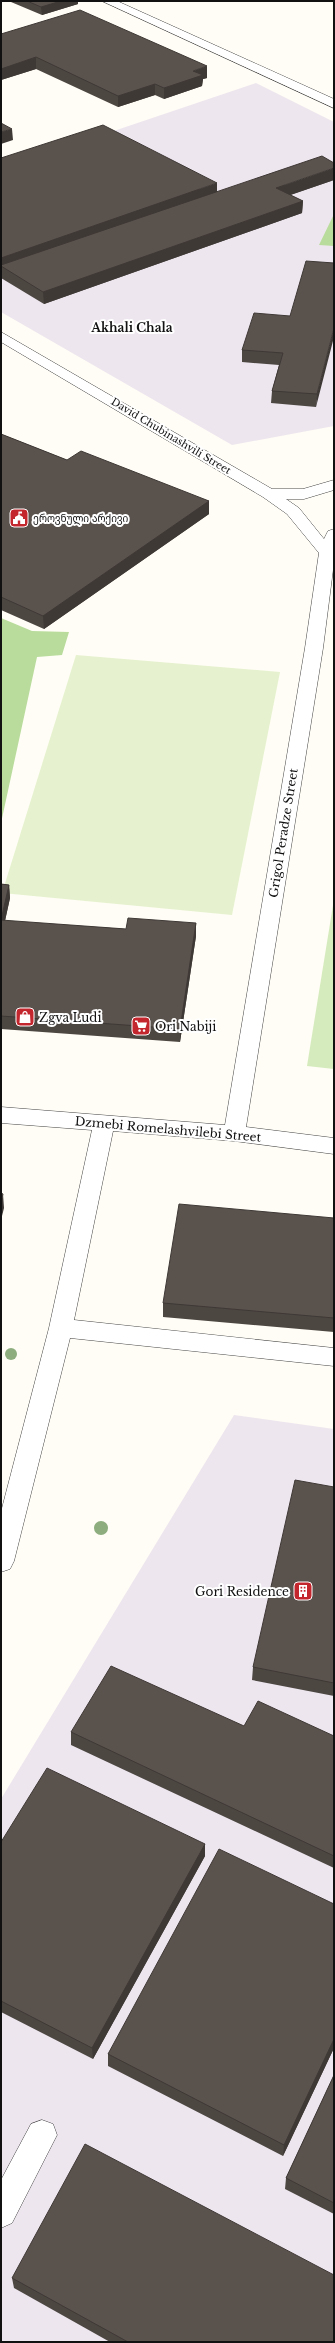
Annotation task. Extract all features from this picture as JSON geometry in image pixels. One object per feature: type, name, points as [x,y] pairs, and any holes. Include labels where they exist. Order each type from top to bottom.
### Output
[{"type":"street","points":[[108,1],[334,104]]},
{"type":"street","name":"David Chubinashvili Street","points":[[1,336],[269,494],[293,511],[327,553]]},
{"type":"street","points":[[269,494],[304,494],[334,485]]},
{"type":"street","name":"Grigol Peradze Street","points":[[234,1133],[312,656],[327,553],[334,534]]},
{"type":"street","name":"Dzmebi Romelashvilebi Street","points":[[1,1115],[234,1133],[334,1146]]},
{"type":"street","points":[[1,1562],[61,1328],[104,1123]]},
{"type":"street","points":[[61,1328],[334,1357]]},
{"type":"street","points":[[1,2212],[42,2135]]},
{"type":"shaded area","points":[[256,83],[334,122],[334,426],[232,445],[1,312],[1,169]]},
{"type":"shaded area","points":[[234,1415],[334,1429],[334,2342],[1,2342],[1,1799]]},
{"type":"green space","points":[[334,214],[334,246],[319,245]]},
{"type":"green space","points":[[1,618],[32,631],[69,632],[62,655],[37,657],[1,823]]},
{"type":"green space","points":[[76,655],[280,672],[232,915],[2,893]]},
{"type":"green space","points":[[334,899],[334,1069],[307,1066]]},
{"type":"building","points":[[27,1],[61,1],[41,7]]},
{"type":"building","points":[[80,10],[207,66],[193,71],[203,75],[164,88],[155,84],[118,96],[36,57],[1,69],[1,34]]},
{"type":"building","points":[[1,123],[12,129],[1,132]]},
{"type":"building","points":[[103,125],[217,183],[1,258],[1,158]]},
{"type":"building","points":[[322,156],[334,163],[334,168],[276,188],[303,201],[43,292],[1,266],[1,265]]},
{"type":"building","points":[[306,261],[334,263],[334,328],[317,394],[272,391],[283,353],[242,350],[254,313],[290,316]]},
{"type":"building","points":[[1,434],[67,460],[81,451],[209,501],[43,616],[1,597]]},
{"type":"building","points":[[1,884],[9,885],[1,920]]},
{"type":"building","points":[[128,918],[196,923],[180,1029],[1,1016],[1,920],[126,929]]},
{"type":"building","points":[[179,1204],[334,1218],[334,1318],[163,1303]]},
{"type":"building","name":"Gori Residence","points":[[295,1480],[334,1487],[334,1683],[253,1667]]},
{"type":"building","points":[[111,1666],[244,1726],[258,1701],[334,1736],[334,1856],[71,1732]]},
{"type":"building","points":[[47,1768],[205,1844],[92,2048],[1,2001],[1,1842]]},
{"type":"building","points":[[219,1849],[334,1904],[334,2039],[284,2145],[108,2054]]},
{"type":"building","points":[[334,2075],[334,2203],[286,2178]]},
{"type":"building","points":[[85,2144],[334,2275],[334,2342],[128,2342],[12,2278]]},
{"type":"place","name":"ეროვნული არქივი","points":[[19,518]]},
{"type":"place","name":"Zgva Ludi","points":[[25,1017]]},
{"type":"place","name":"Ori Nabiji","points":[[141,1026]]},
{"type":"place","name":"Gori Residence","points":[[303,1591]]},
{"type":"district","name":"Akhali Chala","points":[[132,327]]}]
